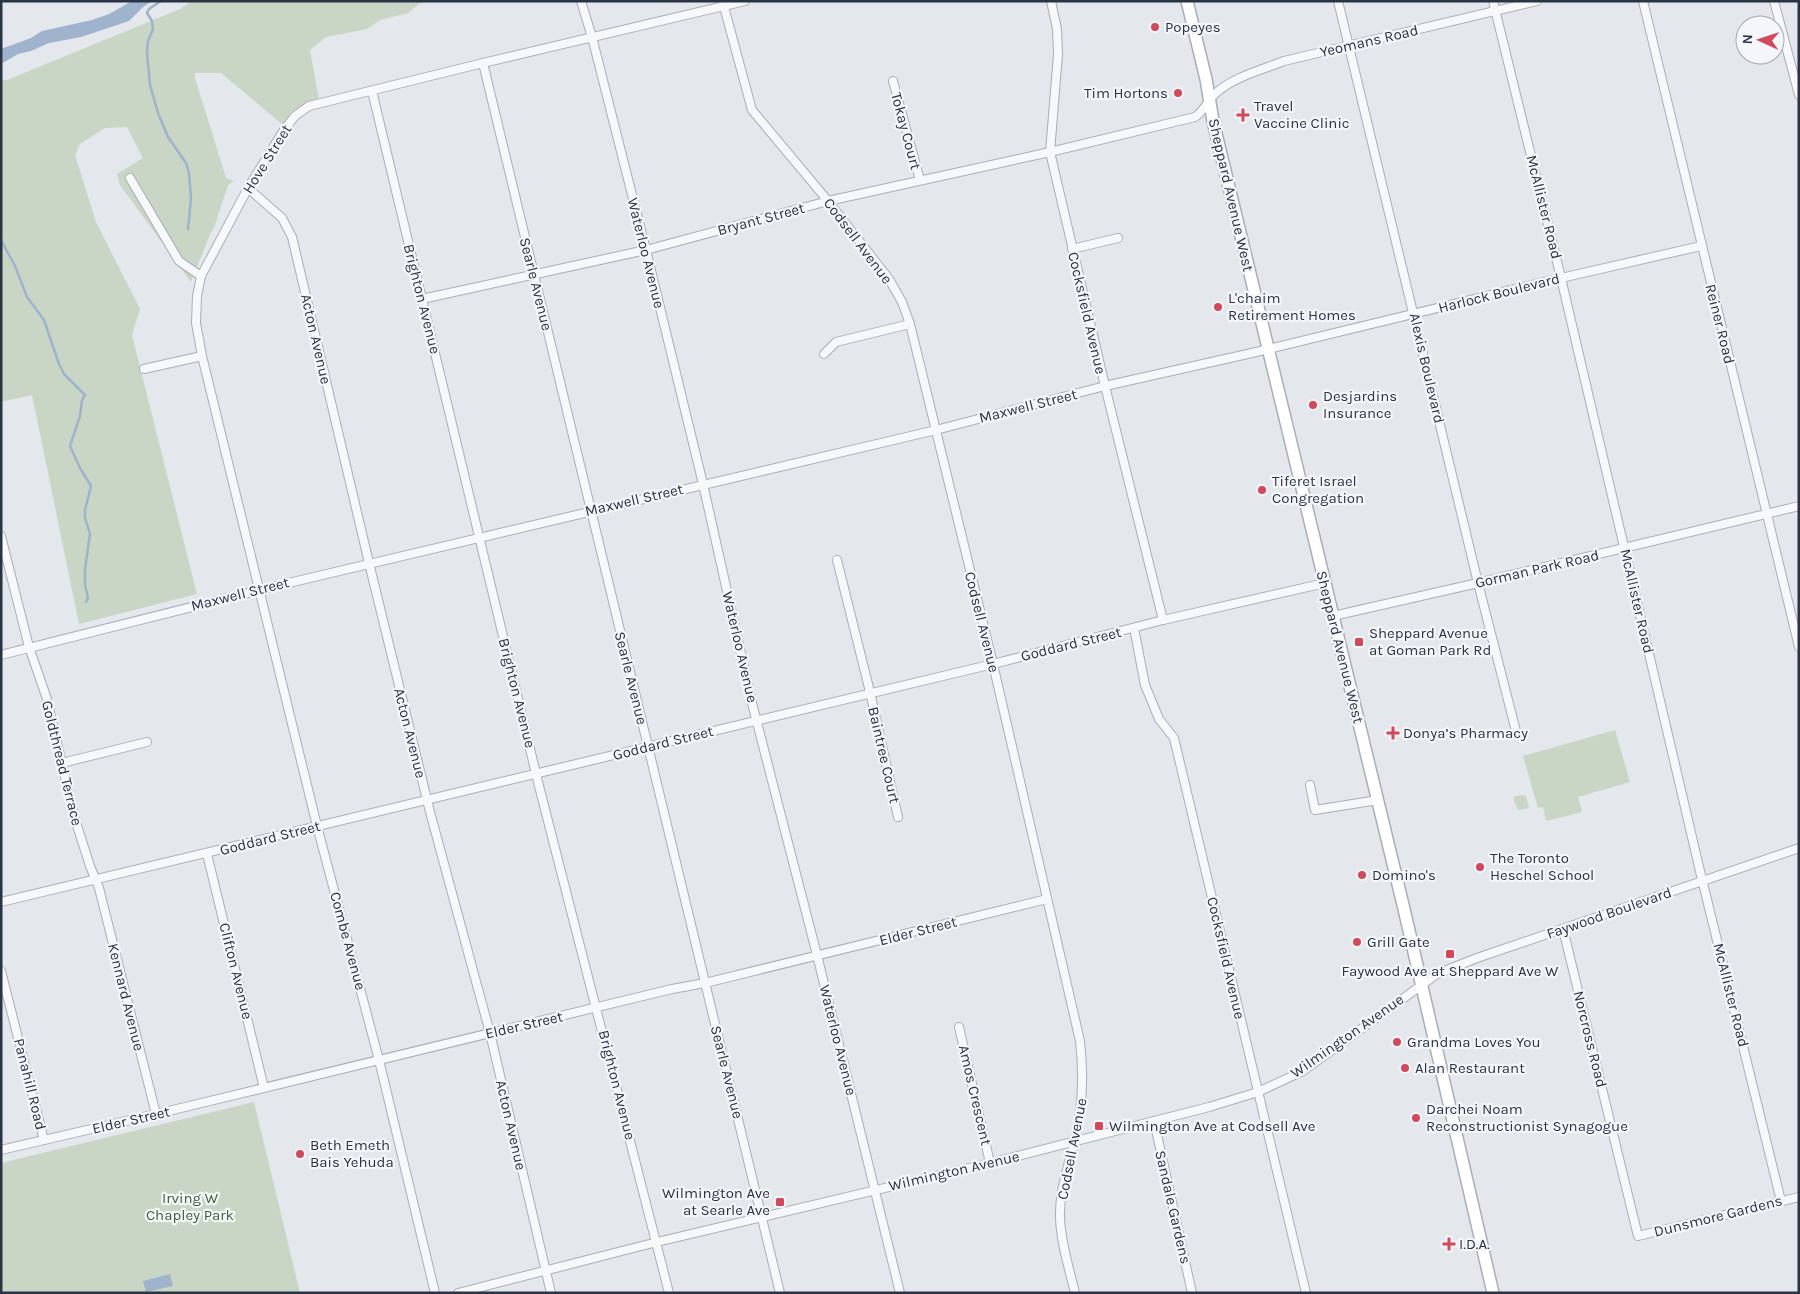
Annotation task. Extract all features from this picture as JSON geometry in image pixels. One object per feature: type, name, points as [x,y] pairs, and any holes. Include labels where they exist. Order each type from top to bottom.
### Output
[{"type":"main road","name":"Sheppard Avenue West","points":[[1187,1],[1206,79],[1213,121],[1422,984],[1493,1293]]},
{"type":"street","name":"Waterloo Avenue","points":[[581,1],[592,37],[646,250],[703,484],[757,720],[900,1293]]},
{"type":"street","name":"Hove Street","points":[[259,590],[202,356],[196,323],[197,296],[201,276],[248,188],[284,130],[295,116],[309,106],[723,4],[744,1]]},
{"type":"street","name":"Cocksfield Avenue","points":[[1051,1],[1057,29],[1058,54],[1050,152],[1163,620]]},
{"type":"street","name":"Alexis Boulevard","points":[[1338,1],[1478,583],[1517,735]]},
{"type":"street","name":"McAllister Road","points":[[1493,1],[1562,278],[1702,881],[1781,1201]]},
{"type":"street","name":"Yeomans Road","points":[[1210,101],[1214,94],[1224,87],[1284,62],[1536,1]]},
{"type":"street","name":"Reiner Road","points":[[1643,1],[1799,647]]},
{"type":"street","points":[[1774,1],[1799,95]]},
{"type":"street","name":"Codsell Avenue","points":[[723,4],[752,110],[828,201],[889,279],[902,302],[910,324],[993,664],[1080,1041],[1083,1095],[1075,1141],[1062,1189],[1060,1217],[1063,1242],[1075,1293]]},
{"type":"street","name":"Searle Avenue","points":[[483,63],[780,1293]]},
{"type":"street","name":"Tokay Court","points":[[893,81],[920,180]]},
{"type":"street","name":"Brighton Avenue","points":[[372,91],[536,773],[669,1293]]},
{"type":"street","name":"Bryant Street","points":[[422,299],[646,250],[828,201],[1050,152],[1195,117],[1204,111],[1210,101]]},
{"type":"street","points":[[130,178],[179,261],[201,276]]},
{"type":"street","name":"Acton Avenue","points":[[248,188],[282,218],[292,237],[426,799],[490,1033],[551,1293]]},
{"type":"street","points":[[1072,249],[1118,238]]},
{"type":"street","name":"Harlock Boulevard","points":[[1268,349],[1702,246]]},
{"type":"street","points":[[824,354],[836,342],[910,324]]},
{"type":"street","name":"Maxwell Street","points":[[1,654],[591,510],[936,430],[1105,386],[1268,349]]},
{"type":"street","points":[[144,369],[202,356]]},
{"type":"street","name":"Gorman Park Road","points":[[1333,616],[1799,506]]},
{"type":"street","name":"Goldthread Terrace","points":[[1,536],[29,647],[47,698],[80,835],[96,879]]},
{"type":"street","name":"Baintree Court","points":[[837,560],[870,692],[898,817]]},
{"type":"street","name":"Goddard Street","points":[[1,902],[993,664],[1163,620],[1325,583]]},
{"type":"street","name":"Combe Avenue","points":[[259,590],[317,826],[379,1060],[435,1293]]},
{"type":"street","name":"Cocksfield Avenue","points":[[1134,628],[1145,685],[1160,719],[1174,738],[1306,1293]]},
{"type":"street","points":[[62,763],[147,742]]},
{"type":"street","points":[[1310,785],[1315,810],[1378,800]]},
{"type":"street","name":"Faywood Boulevard","points":[[1422,984],[1437,974],[1478,958],[1799,848]]},
{"type":"street","name":"Clifton Avenue","points":[[207,854],[264,1088]]},
{"type":"street","name":"Kennard Avenue","points":[[96,879],[156,1114]]},
{"type":"street","name":"Elder Street","points":[[1,1150],[705,983],[1047,899]]},
{"type":"street","name":"Norcross Road","points":[[1563,929],[1638,1236]]},
{"type":"street","name":"Panahill Road","points":[[1,971],[44,1140]]},
{"type":"street","name":"Wilmington Avenue","points":[[458,1293],[657,1242],[990,1163],[1258,1092],[1303,1071],[1422,984]]},
{"type":"street","name":"Amos Crescent","points":[[960,1027],[990,1163]]},
{"type":"street","name":"Sandale Gardens","points":[[1154,1121],[1192,1293]]},
{"type":"street","name":"Dunsmore Gardens","points":[[1638,1236],[1799,1196]]},
{"type":"green space","points":[[192,1],[428,1],[419,4],[408,13],[380,20],[367,29],[326,37],[310,50],[319,100],[300,107],[283,125],[221,73],[195,73],[226,178],[234,181],[228,185],[214,228],[191,282],[120,185],[117,174],[143,158],[127,127],[105,128],[80,144],[75,155],[96,222],[140,309],[132,335],[197,594],[79,624],[32,395],[1,402],[1,80],[7,80],[180,9]]},
{"type":"green space","points":[[1615,730],[1630,782],[1578,797],[1582,812],[1546,821],[1543,807],[1538,808],[1523,756]]},
{"type":"green space","points":[[1526,796],[1529,808],[1518,810],[1514,797]]},
{"type":"green space","name":"Irving W Chapley Park","points":[[254,1102],[300,1293],[1,1293],[1,1163]]},
{"type":"water","points":[[132,1],[152,1],[129,21],[81,37],[49,43],[31,51],[18,54],[1,64],[1,49],[31,38],[42,31],[92,20],[109,14]]},
{"type":"water","points":[[170,1274],[173,1286],[146,1292],[143,1281]]},
{"type":"waterway","points":[[161,1],[149,9],[147,13],[152,21],[153,29],[148,41],[147,53],[150,85],[158,113],[168,137],[186,163],[189,173],[191,198],[188,229]]},
{"type":"waterway","points":[[1,240],[15,266],[27,297],[44,320],[64,374],[85,395],[70,446],[91,486],[85,510],[85,518],[90,534],[85,569],[85,585],[88,598],[86,602]]},
{"type":"place","name":"Popeyes","points":[[1155,27]]},
{"type":"place","name":"Tim Hortons","points":[[1178,93]]},
{"type":"place","name":"Travel Vaccine Clinic","points":[[1243,115]]},
{"type":"place","name":"L'chaim Retirement Homes","points":[[1218,307]]},
{"type":"place","name":"Desjardins Insurance","points":[[1313,405]]},
{"type":"place","name":"Tiferet Israel Congregation","points":[[1262,490]]},
{"type":"place","name":"Sheppard Avenue at Goman Park Rd","points":[[1359,642]]},
{"type":"place","name":"Donya’s Pharmacy","points":[[1393,733]]},
{"type":"place","name":"The Toronto Heschel School","points":[[1480,867]]},
{"type":"place","name":"Domino's","points":[[1362,875]]},
{"type":"place","name":"Grill Gate","points":[[1357,942]]},
{"type":"place","name":"Faywood Ave at Sheppard Ave W","points":[[1450,954]]},
{"type":"place","name":"Grandma Loves You","points":[[1397,1042]]},
{"type":"place","name":"Alan Restaurant","points":[[1405,1068]]},
{"type":"place","name":"Darchei Noam Reconstructionist Synagogue","points":[[1416,1118]]},
{"type":"place","name":"Wilmington Ave at Codsell Ave","points":[[1099,1126]]},
{"type":"place","name":"Beth Emeth Bais Yehuda","points":[[300,1154]]},
{"type":"place","name":"Wilmington Ave at Searle Ave","points":[[780,1202]]},
{"type":"place","name":"I.D.A.","points":[[1449,1244]]}]
